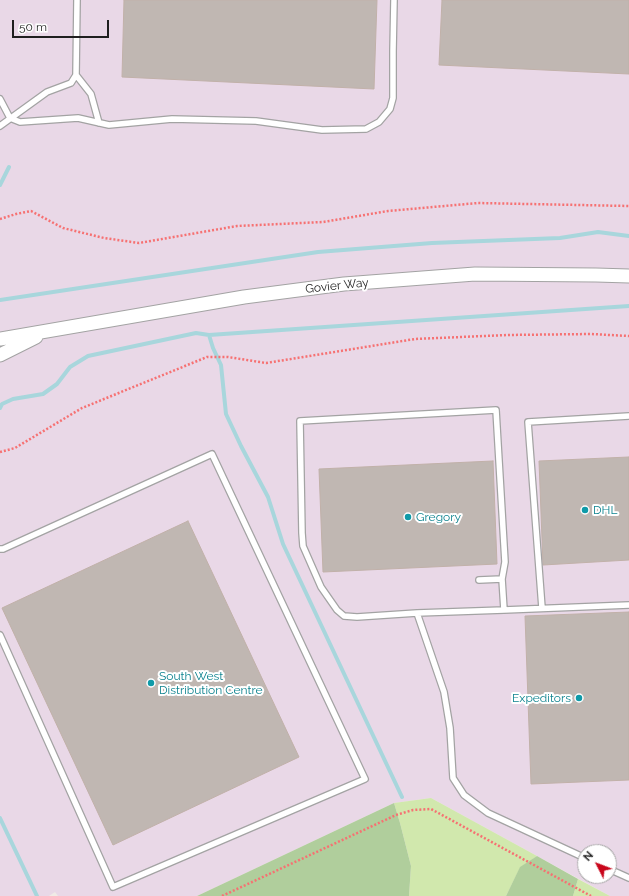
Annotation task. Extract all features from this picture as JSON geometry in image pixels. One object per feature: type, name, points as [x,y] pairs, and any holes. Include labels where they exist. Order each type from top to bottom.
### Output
[{"type":"street","name":"Govier Way","points":[[0,339],[244,297],[344,284],[475,274],[629,276]]},
{"type":"street","name":"Govier Way","points":[[0,355],[48,330]]},
{"type":"lane","points":[[0,126],[47,92],[71,83],[76,74],[77,0]]},
{"type":"lane","points":[[0,99],[10,118],[20,122],[78,118],[109,125],[172,119],[256,121],[322,130],[366,129],[378,122],[390,109],[393,98],[392,51],[394,0]]},
{"type":"lane","points":[[76,74],[90,94],[99,123]]},
{"type":"lane","points":[[504,610],[502,579],[505,562],[496,410],[300,421],[303,546],[321,587],[337,610],[344,616],[357,617],[418,612],[504,610],[629,605]]},
{"type":"lane","points":[[542,608],[528,422],[629,416]]},
{"type":"lane","points":[[0,549],[3,549],[212,454],[365,779],[113,887],[0,635]]},
{"type":"lane","points":[[479,580],[502,579]]},
{"type":"lane","points":[[418,612],[444,692],[450,728],[453,778],[464,795],[488,812],[577,854]]},
{"type":"lane","points":[[617,873],[629,878]]},
{"type":"path","points":[[0,219],[31,211],[64,228],[104,238],[138,243],[237,226],[323,222],[388,211],[478,203],[629,206]]},
{"type":"path","points":[[0,452],[15,448],[82,408],[207,357],[228,357],[266,363],[415,339],[507,335],[591,334],[629,336]]},
{"type":"path","points":[[222,896],[396,815],[414,810],[431,809],[591,896]]},
{"type":"shaded area","points":[[0,0],[629,0],[629,896],[610,896],[588,884],[617,884],[617,844],[577,844],[577,878],[431,798],[394,803],[197,896],[58,896],[55,892],[49,896],[0,896]]},
{"type":"green space","points":[[431,798],[537,856],[520,868],[506,896],[409,896],[411,866],[394,803]]},
{"type":"green space","points":[[394,803],[411,866],[409,896],[197,896]]},
{"type":"green space","points":[[537,856],[577,878],[573,896],[506,896],[520,867]]},
{"type":"green space","points":[[577,882],[577,884],[587,884],[610,896],[573,896]]},
{"type":"building","points":[[124,0],[377,0],[374,89],[122,77]]},
{"type":"building","points":[[442,0],[629,0],[629,74],[439,65]]},
{"type":"building","name":"DHL","points":[[629,457],[629,560],[543,565],[539,461]]},
{"type":"building","name":"Gregory","points":[[493,461],[497,564],[323,572],[319,469]]},
{"type":"building","name":"South West Distribution Centre","points":[[188,521],[299,757],[113,845],[2,608]]},
{"type":"building","name":"Expeditors","points":[[629,612],[629,780],[531,784],[525,616]]},
{"type":"waterway","points":[[0,185],[9,167]]},
{"type":"waterway","points":[[0,300],[318,252],[432,243],[560,238],[598,232],[629,236]]},
{"type":"waterway","points":[[0,408],[2,404],[13,399],[43,394],[57,384],[70,367],[88,356],[196,333],[209,335],[629,306]]},
{"type":"waterway","points":[[209,335],[221,365],[226,414],[268,497],[283,544],[402,797]]},
{"type":"waterway","points":[[0,818],[37,896]]},
{"type":"place","name":"DHL","points":[[585,510]]},
{"type":"place","name":"Gregory","points":[[408,517]]},
{"type":"place","name":"South West Distribution Centre","points":[[151,683]]},
{"type":"place","name":"Expeditors","points":[[579,698]]}]
